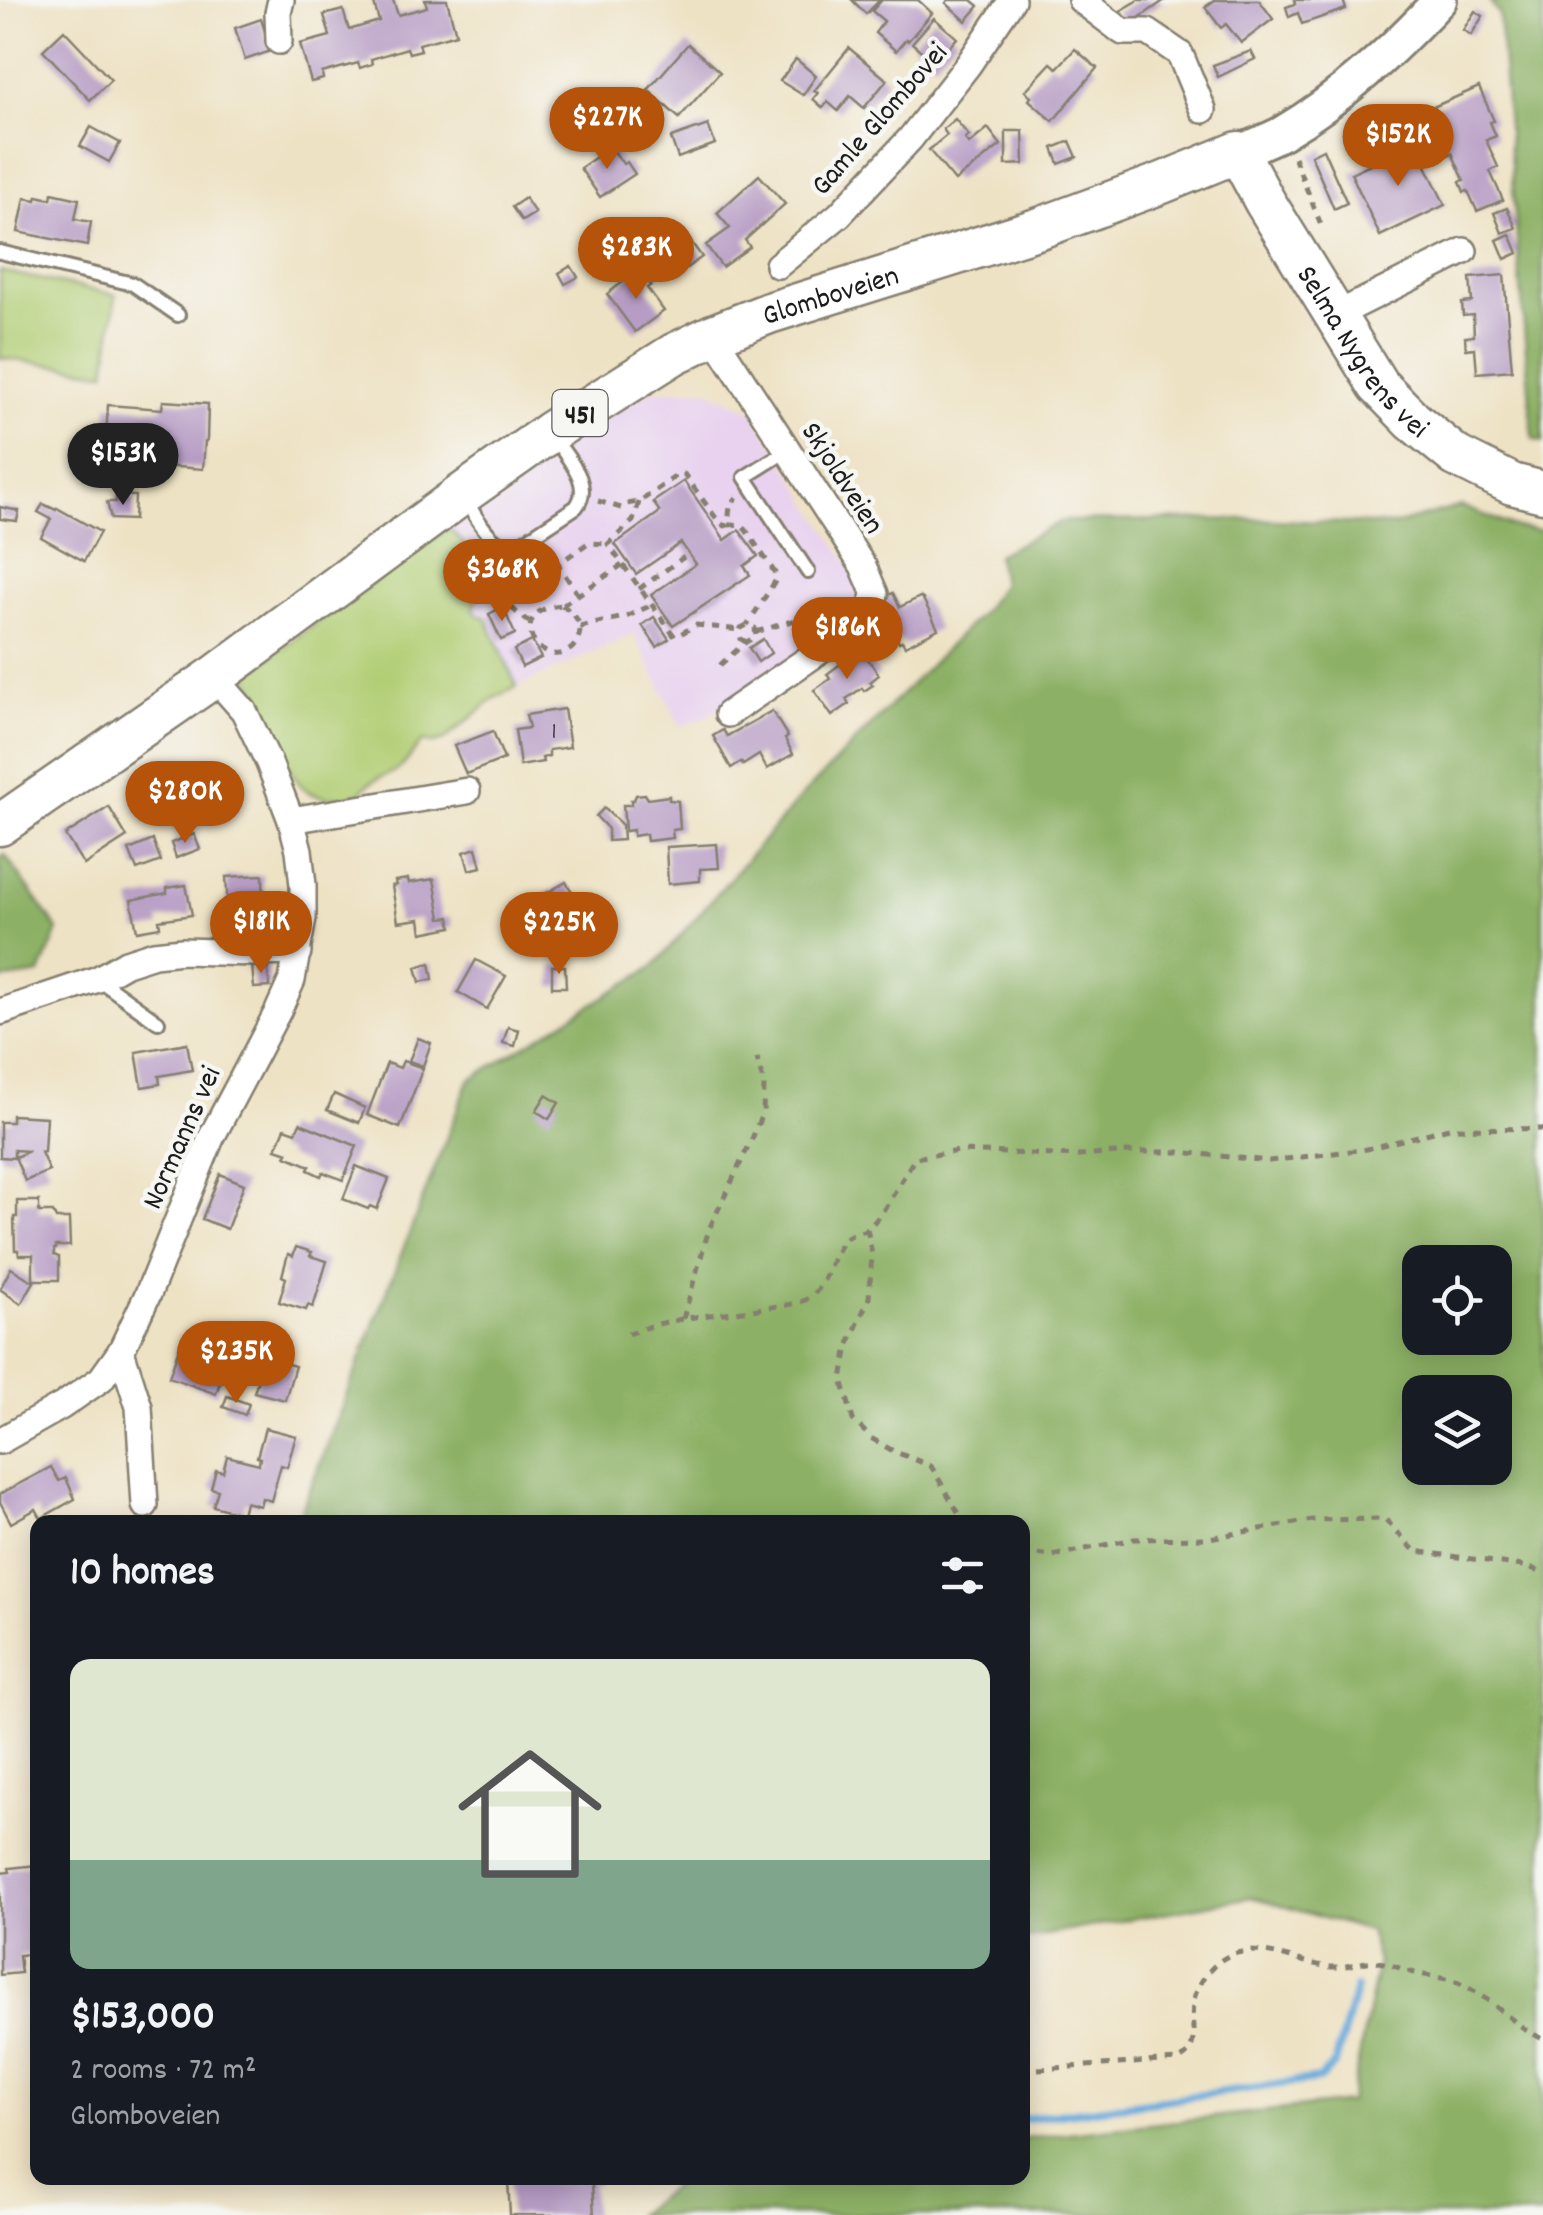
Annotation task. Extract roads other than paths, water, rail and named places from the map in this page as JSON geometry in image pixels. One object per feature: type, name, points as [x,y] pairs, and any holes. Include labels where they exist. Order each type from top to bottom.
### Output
[{"type":"main road","name":"Selma Nygrens vei","points":[[1238,152],[1378,384],[1456,456],[1512,484],[1543,492]]},
{"type":"main road","name":"Glomboveien","points":[[0,824],[214,677],[550,432],[674,354],[804,302],[1040,228],[1238,152]]},
{"type":"street","points":[[278,41],[282,0]]},
{"type":"street","name":"Gamle Glombovei","points":[[778,266],[840,215],[910,139],[1012,0]]},
{"type":"street","points":[[1081,0],[1123,32],[1148,32],[1180,54],[1204,110]]},
{"type":"street","name":"Glomboveien","points":[[1238,152],[1281,133],[1345,90],[1399,44],[1440,0]]},
{"type":"street","points":[[1334,316],[1464,251]]},
{"type":"street","name":"Skjoldveien","points":[[714,335],[864,566],[876,594],[868,618],[728,714]]},
{"type":"street","name":"Normanns vei","points":[[0,1441],[101,1379],[121,1350],[211,1138],[292,980],[303,918],[303,885],[292,820],[244,711],[214,677]]},
{"type":"street","points":[[292,820],[467,791]]},
{"type":"street","points":[[0,1012],[98,979],[126,963],[154,954],[298,952]]},
{"type":"street","points":[[121,1350],[139,1407],[145,1505]]},
{"type":"lane","points":[[0,252],[133,284],[178,315]]},
{"type":"lane","points":[[460,495],[492,538],[510,548],[576,507],[584,488],[550,432]]},
{"type":"lane","points":[[788,450],[745,477],[808,572]]},
{"type":"lane","points":[[98,979],[158,1022]]},
{"type":"waterway","points":[[1030,2118],[1319,2079],[1335,2064],[1356,1988]]}]
